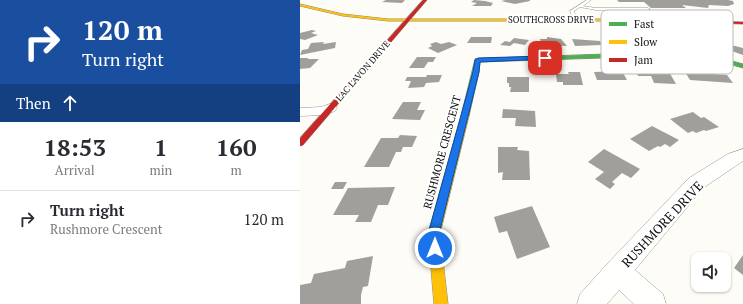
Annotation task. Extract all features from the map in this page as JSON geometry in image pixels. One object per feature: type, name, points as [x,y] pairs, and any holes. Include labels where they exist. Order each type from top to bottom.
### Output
[{"type":"street","name":"LAC LAVON DRIVE","points":[[300,142],[425,0]]},
{"type":"street","name":"SOUTHCROSS DRIVE","points":[[300,5],[321,12],[360,18],[408,20],[601,20]]},
{"type":"street","name":"SOUTHCROSS DRIVE","points":[[733,23],[743,23]]},
{"type":"street","name":"RUSHMORE CRESCENT","points":[[441,304],[434,234],[478,60],[601,56]]},
{"type":"street","name":"RUSHMORE CRESCENT","points":[[733,63],[743,66]]},
{"type":"street","points":[[300,112],[324,111],[330,108]]},
{"type":"street","name":"RUSHMORE DRIVE","points":[[590,304],[696,183],[734,158],[743,155]]},
{"type":"street","points":[[618,271],[653,304]]},
{"type":"lane","points":[[575,20],[572,11],[589,0]]},
{"type":"lane","points":[[579,6],[603,9],[648,9]]},
{"type":"building","points":[[386,0],[405,0],[402,3],[382,2]]},
{"type":"building","points":[[474,0],[493,3],[491,6],[472,6],[477,3],[471,2]]},
{"type":"building","points":[[617,0],[728,0],[733,1],[734,4],[728,6],[709,5],[708,8],[682,5],[686,8],[651,8],[644,2],[619,2]]},
{"type":"building","points":[[501,1],[530,1],[515,4]]},
{"type":"building","points":[[312,30],[316,31],[311,33],[318,35],[305,40],[300,39],[300,33]]},
{"type":"building","points":[[471,37],[492,37],[491,43],[467,43]]},
{"type":"building","points":[[547,37],[561,39],[567,46],[542,45],[540,39],[547,39]]},
{"type":"building","points":[[514,38],[529,40],[525,45],[514,43],[510,46],[500,45],[505,41],[510,42]]},
{"type":"building","points":[[572,39],[600,41],[601,43],[601,45],[575,46]]},
{"type":"building","points":[[324,42],[323,44],[336,42],[335,48],[300,55],[302,50],[308,49],[311,43]]},
{"type":"building","points":[[436,42],[441,44],[449,42],[457,45],[438,53],[428,48],[432,46],[430,44]]},
{"type":"building","points":[[733,46],[743,48],[743,55],[733,52]]},
{"type":"building","points":[[417,57],[436,57],[433,62],[428,62],[424,68],[409,68]]},
{"type":"building","points":[[300,58],[319,59],[310,68],[300,69]]},
{"type":"building","points":[[568,72],[580,72],[583,85],[563,85],[563,82],[557,82],[556,74],[569,74]]},
{"type":"building","points":[[594,72],[601,72],[601,74],[624,74],[627,80],[597,80]]},
{"type":"building","points":[[637,74],[670,74],[676,84],[654,83],[651,76],[638,76]]},
{"type":"building","points":[[686,74],[713,74],[727,75],[733,83],[690,80]]},
{"type":"building","points":[[427,75],[442,75],[439,82],[426,83],[424,87],[408,88],[411,81],[405,81],[407,77],[426,77]]},
{"type":"building","points":[[507,77],[529,77],[529,92],[510,92],[511,87],[509,87],[509,83],[507,83]]},
{"type":"building","points":[[403,102],[421,102],[417,110],[425,110],[420,120],[392,119]]},
{"type":"building","points":[[503,109],[535,111],[536,127],[515,126],[516,118],[502,118]]},
{"type":"building","points":[[693,112],[719,127],[696,133],[693,131],[688,133],[670,119]]},
{"type":"building","points":[[652,126],[679,140],[670,147],[665,144],[649,151],[630,139]]},
{"type":"building","points":[[400,135],[417,136],[412,147],[403,147],[401,152],[396,152],[389,167],[364,167],[381,138],[398,138]]},
{"type":"building","points":[[498,147],[518,147],[517,150],[529,151],[530,180],[502,180],[503,172],[498,173]]},
{"type":"building","points":[[604,149],[640,169],[631,178],[622,173],[612,182],[615,184],[610,189],[595,179],[604,172],[588,162]]},
{"type":"building","points":[[335,182],[347,182],[343,189],[331,189]]},
{"type":"building","points":[[395,187],[388,205],[378,205],[371,222],[355,222],[359,215],[333,215],[348,188]]},
{"type":"building","points":[[532,206],[550,247],[517,259],[507,231],[499,233],[494,217]]},
{"type":"building","points":[[743,255],[743,275],[734,268]]},
{"type":"building","points":[[373,256],[368,286],[363,287],[361,304],[300,304],[300,285],[311,283],[314,274],[345,268],[347,261]]},
{"type":"traffic: fast","points":[[465,116],[476,72],[477,60],[601,56]]},
{"type":"traffic: fast","points":[[733,63],[743,66]]},
{"type":"traffic: slow","points":[[300,5],[343,15],[388,20],[601,20]]},
{"type":"traffic: slow","points":[[441,304],[434,234],[465,116]]},
{"type":"traffic: jam","points":[[300,143],[425,0]]},
{"type":"traffic: jam","points":[[733,23],[743,23]]},
{"type":"route","points":[[435,248],[434,234],[478,60],[545,58]]}]
